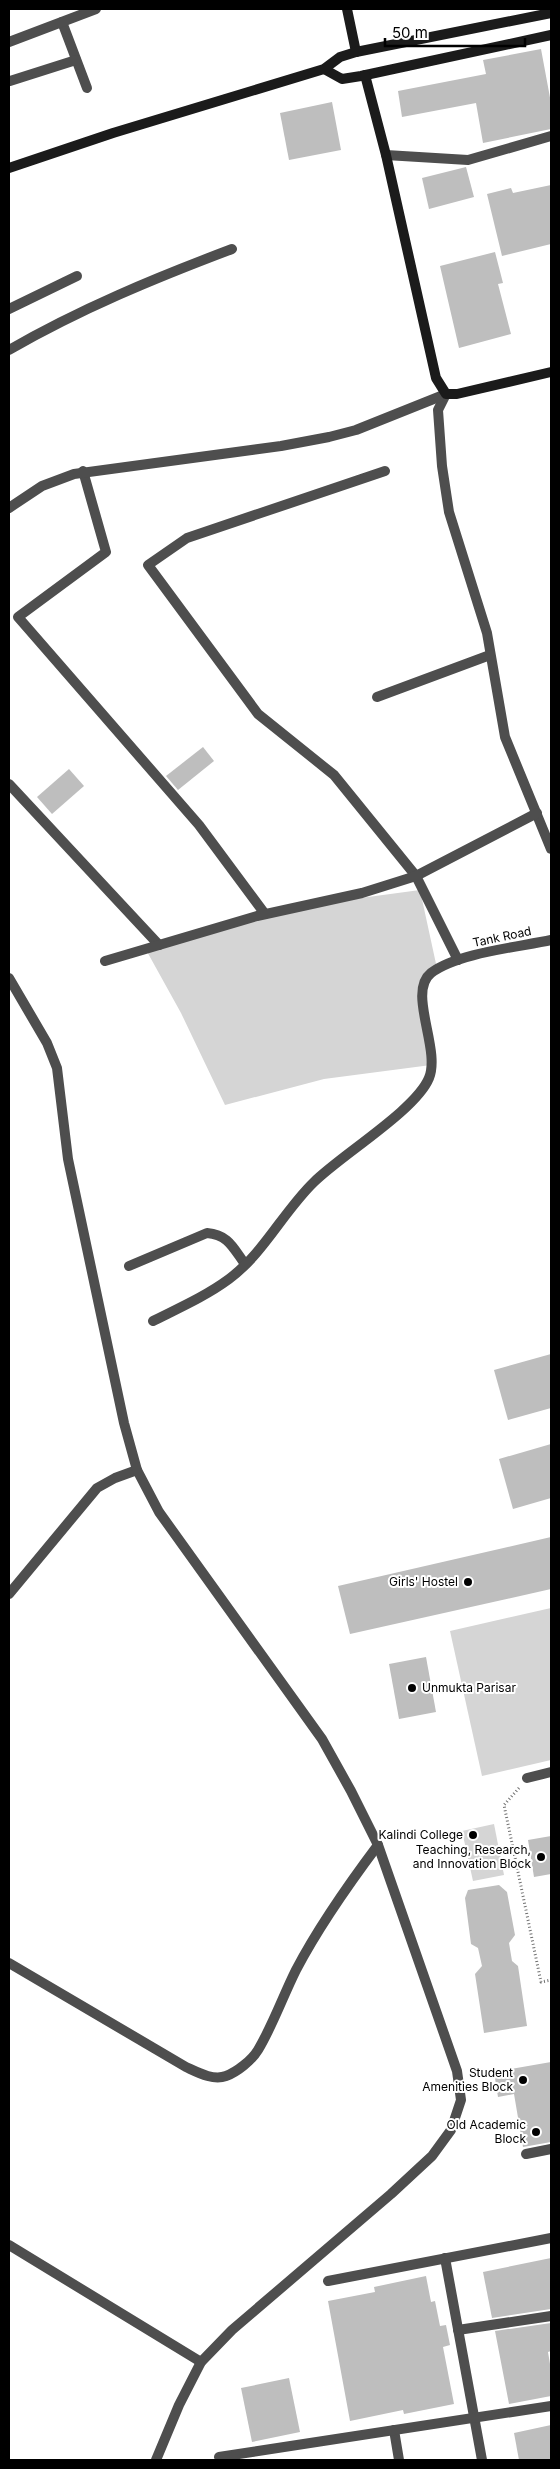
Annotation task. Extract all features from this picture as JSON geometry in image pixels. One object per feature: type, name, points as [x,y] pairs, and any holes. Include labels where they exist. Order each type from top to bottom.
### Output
[{"type":"street","points":[[9,42],[96,9]]},
{"type":"street","points":[[347,9],[356,52]]},
{"type":"street","points":[[9,168],[112,133],[324,69],[340,57],[356,52],[551,13]]},
{"type":"street","points":[[62,22],[87,88]]},
{"type":"street","points":[[324,69],[342,78],[365,75],[551,35]]},
{"type":"street","points":[[10,81],[76,60]]},
{"type":"street","points":[[365,75],[386,155],[436,378],[446,394]]},
{"type":"street","points":[[386,155],[468,160],[551,136]]},
{"type":"street","points":[[9,350],[48,328],[148,280],[232,248]]},
{"type":"street","points":[[9,309],[76,276]]},
{"type":"street","points":[[9,508],[42,486],[82,472],[281,446],[329,437],[356,430],[446,394],[457,394],[551,372]]},
{"type":"street","points":[[446,394],[438,410],[442,466],[449,512],[487,633],[504,737],[551,848]]},
{"type":"street","points":[[385,470],[187,538],[148,565],[258,714],[334,775],[416,876],[458,960]]},
{"type":"street","points":[[82,472],[106,552],[18,617],[200,825],[265,914]]},
{"type":"street","points":[[377,697],[490,655]]},
{"type":"street","points":[[9,784],[159,945]]},
{"type":"street","points":[[105,961],[265,914],[362,893],[416,876],[537,813]]},
{"type":"street","name":"Tank Road","points":[[153,1320],[196,1300],[230,1278],[245,1264],[315,1181],[413,1100],[429,1078],[432,1052],[422,1000],[422,985],[431,973],[458,960],[551,940]]},
{"type":"street","points":[[9,978],[39,1029],[57,1068],[68,1159],[124,1423],[137,1470],[159,1512],[194,1563],[276,1672],[322,1740],[378,1845],[457,2071],[461,2100],[451,2130],[432,2156],[392,2194],[232,2330],[201,2362],[179,2405],[156,2460]]},
{"type":"street","points":[[129,1266],[207,1233],[220,1234],[229,1242],[245,1264]]},
{"type":"street","points":[[9,1594],[97,1488],[115,1478],[137,1470]]},
{"type":"street","points":[[527,1778],[551,1772]]},
{"type":"street","points":[[9,1963],[186,2067],[209,2076],[225,2077],[243,2066],[258,2051],[296,1970],[324,1922],[378,1845]]},
{"type":"street","points":[[526,2154],[551,2149]]},
{"type":"street","points":[[328,2280],[551,2238]]},
{"type":"street","points":[[9,2245],[201,2362]]},
{"type":"street","points":[[445,2258],[482,2460]]},
{"type":"street","points":[[458,2330],[551,2316]]},
{"type":"street","points":[[219,2457],[551,2406]]},
{"type":"street","points":[[394,2430],[399,2460]]},
{"type":"path","points":[[527,1778],[504,1805],[541,1982],[551,1980]]},
{"type":"shaded area","points":[[420,890],[438,973],[421,984],[431,1065],[324,1079],[225,1105],[181,1013],[145,948],[264,911]]},
{"type":"shaded area","points":[[551,1608],[551,1760],[482,1776],[450,1631]]},
{"type":"shaded area","points":[[494,1824],[504,1875],[473,1881],[462,1831]]},
{"type":"building","points":[[541,49],[551,103],[551,129],[483,143],[476,103],[402,117],[398,91],[486,74],[483,60]]},
{"type":"building","points":[[332,102],[341,150],[289,160],[280,113]]},
{"type":"building","points":[[466,167],[474,197],[429,209],[422,178]]},
{"type":"building","points":[[551,185],[551,244],[502,256],[487,194],[511,188],[513,193]]},
{"type":"building","points":[[495,252],[503,283],[498,284],[511,334],[459,348],[440,266]]},
{"type":"building","points":[[203,747],[214,761],[178,790],[166,776]]},
{"type":"building","points":[[69,769],[84,786],[52,814],[37,797]]},
{"type":"building","points":[[551,1354],[551,1408],[508,1420],[494,1370]]},
{"type":"building","points":[[551,1444],[551,1498],[513,1509],[499,1459]]},
{"type":"building","name":"Girls' Hostel","points":[[551,1537],[551,1589],[350,1634],[338,1586]]},
{"type":"building","name":"Unmukta Parisar","points":[[426,1657],[436,1712],[399,1719],[389,1664]]},
{"type":"building","name":"Teaching, Research, and Innovation Block","points":[[551,1836],[551,1874],[534,1877],[528,1840]]},
{"type":"building","points":[[499,1885],[507,1892],[515,1935],[509,1943],[512,1961],[518,1966],[527,2026],[484,2033],[475,1974],[482,1966],[478,1948],[471,1944],[465,1898],[468,1890]]},
{"type":"building","points":[[551,2062],[551,2142],[523,2147],[514,2094],[498,2097],[494,2072]]},
{"type":"building","points":[[551,2258],[551,2309],[492,2318],[483,2272]]},
{"type":"building","points":[[426,2276],[431,2302],[435,2301],[440,2326],[446,2325],[450,2345],[443,2347],[454,2404],[404,2414],[403,2410],[350,2421],[328,2301],[375,2292],[374,2287]]},
{"type":"building","points":[[551,2323],[551,2351],[548,2352],[551,2370],[551,2396],[509,2404],[495,2331]]},
{"type":"building","points":[[289,2378],[300,2432],[252,2442],[241,2388]]},
{"type":"building","points":[[551,2425],[551,2460],[519,2460],[514,2433]]},
{"type":"place","name":"Girls' Hostel","points":[[468,1582]]},
{"type":"place","name":"Unmukta Parisar","points":[[412,1688]]},
{"type":"place","name":"Kalindi College","points":[[473,1835]]},
{"type":"place","name":"Teaching, Research, and Innovation Block","points":[[541,1857]]},
{"type":"place","name":"Student Amenities Block","points":[[523,2080]]},
{"type":"place","name":"Old Academic Block","points":[[536,2132]]}]
